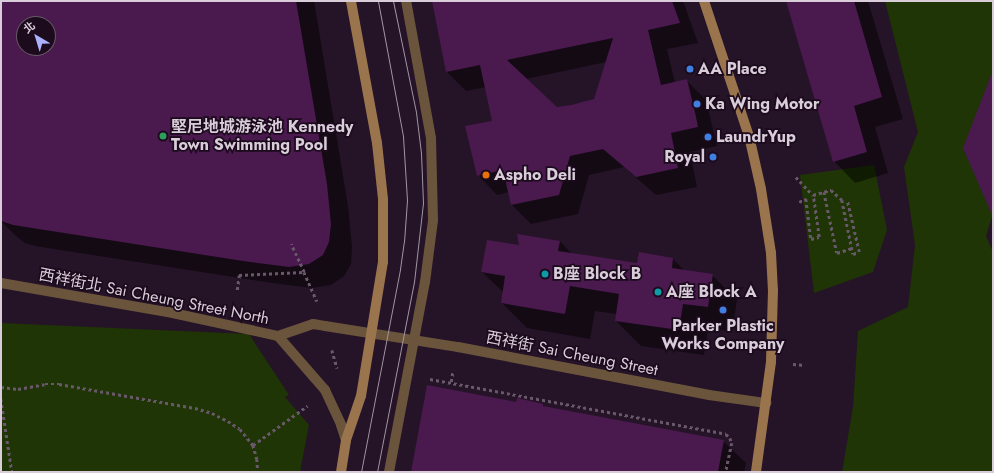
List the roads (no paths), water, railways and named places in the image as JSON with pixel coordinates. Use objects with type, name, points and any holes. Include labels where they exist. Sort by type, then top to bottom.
[{"type":"main road","points":[[341,472],[346,440],[361,396],[383,262],[383,199],[376,143],[351,1]]},
{"type":"main road","points":[[704,1],[748,136],[767,221],[771,253],[773,304],[771,362],[756,472]]},
{"type":"street","points":[[389,472],[425,282],[433,220],[433,166],[426,105],[406,1]]},
{"type":"street","name":"西祥街北 Sai Cheung Street North","points":[[1,283],[168,312],[278,336],[313,324],[371,334]]},
{"type":"street","name":"西祥街 Sai Cheung Street","points":[[371,334],[458,347],[709,395],[766,403]]},
{"type":"street","points":[[278,336],[325,390],[346,440]]},
{"type":"tram line","points":[[361,472],[400,269],[404,242],[407,200],[403,136],[378,1]]},
{"type":"tram line","points":[[377,472],[414,282],[423,203],[421,153],[416,112],[393,1]]},
{"type":"place","name":"AA Place","points":[[690,69]]},
{"type":"place","name":"Ka Wing Motor","points":[[697,104]]},
{"type":"place","name":"堅尼地城游泳池 Kennedy Town Swimming Pool","points":[[163,136]]},
{"type":"place","name":"LaundrYup","points":[[708,137]]},
{"type":"place","name":"Royal","points":[[713,157]]},
{"type":"place","name":"Aspho Deli","points":[[486,175]]},
{"type":"place","name":"B座 Block B","points":[[545,274]]},
{"type":"place","name":"A座 Block A","points":[[658,292]]},
{"type":"place","name":"Parker Plastic Works Company","points":[[723,310]]}]
